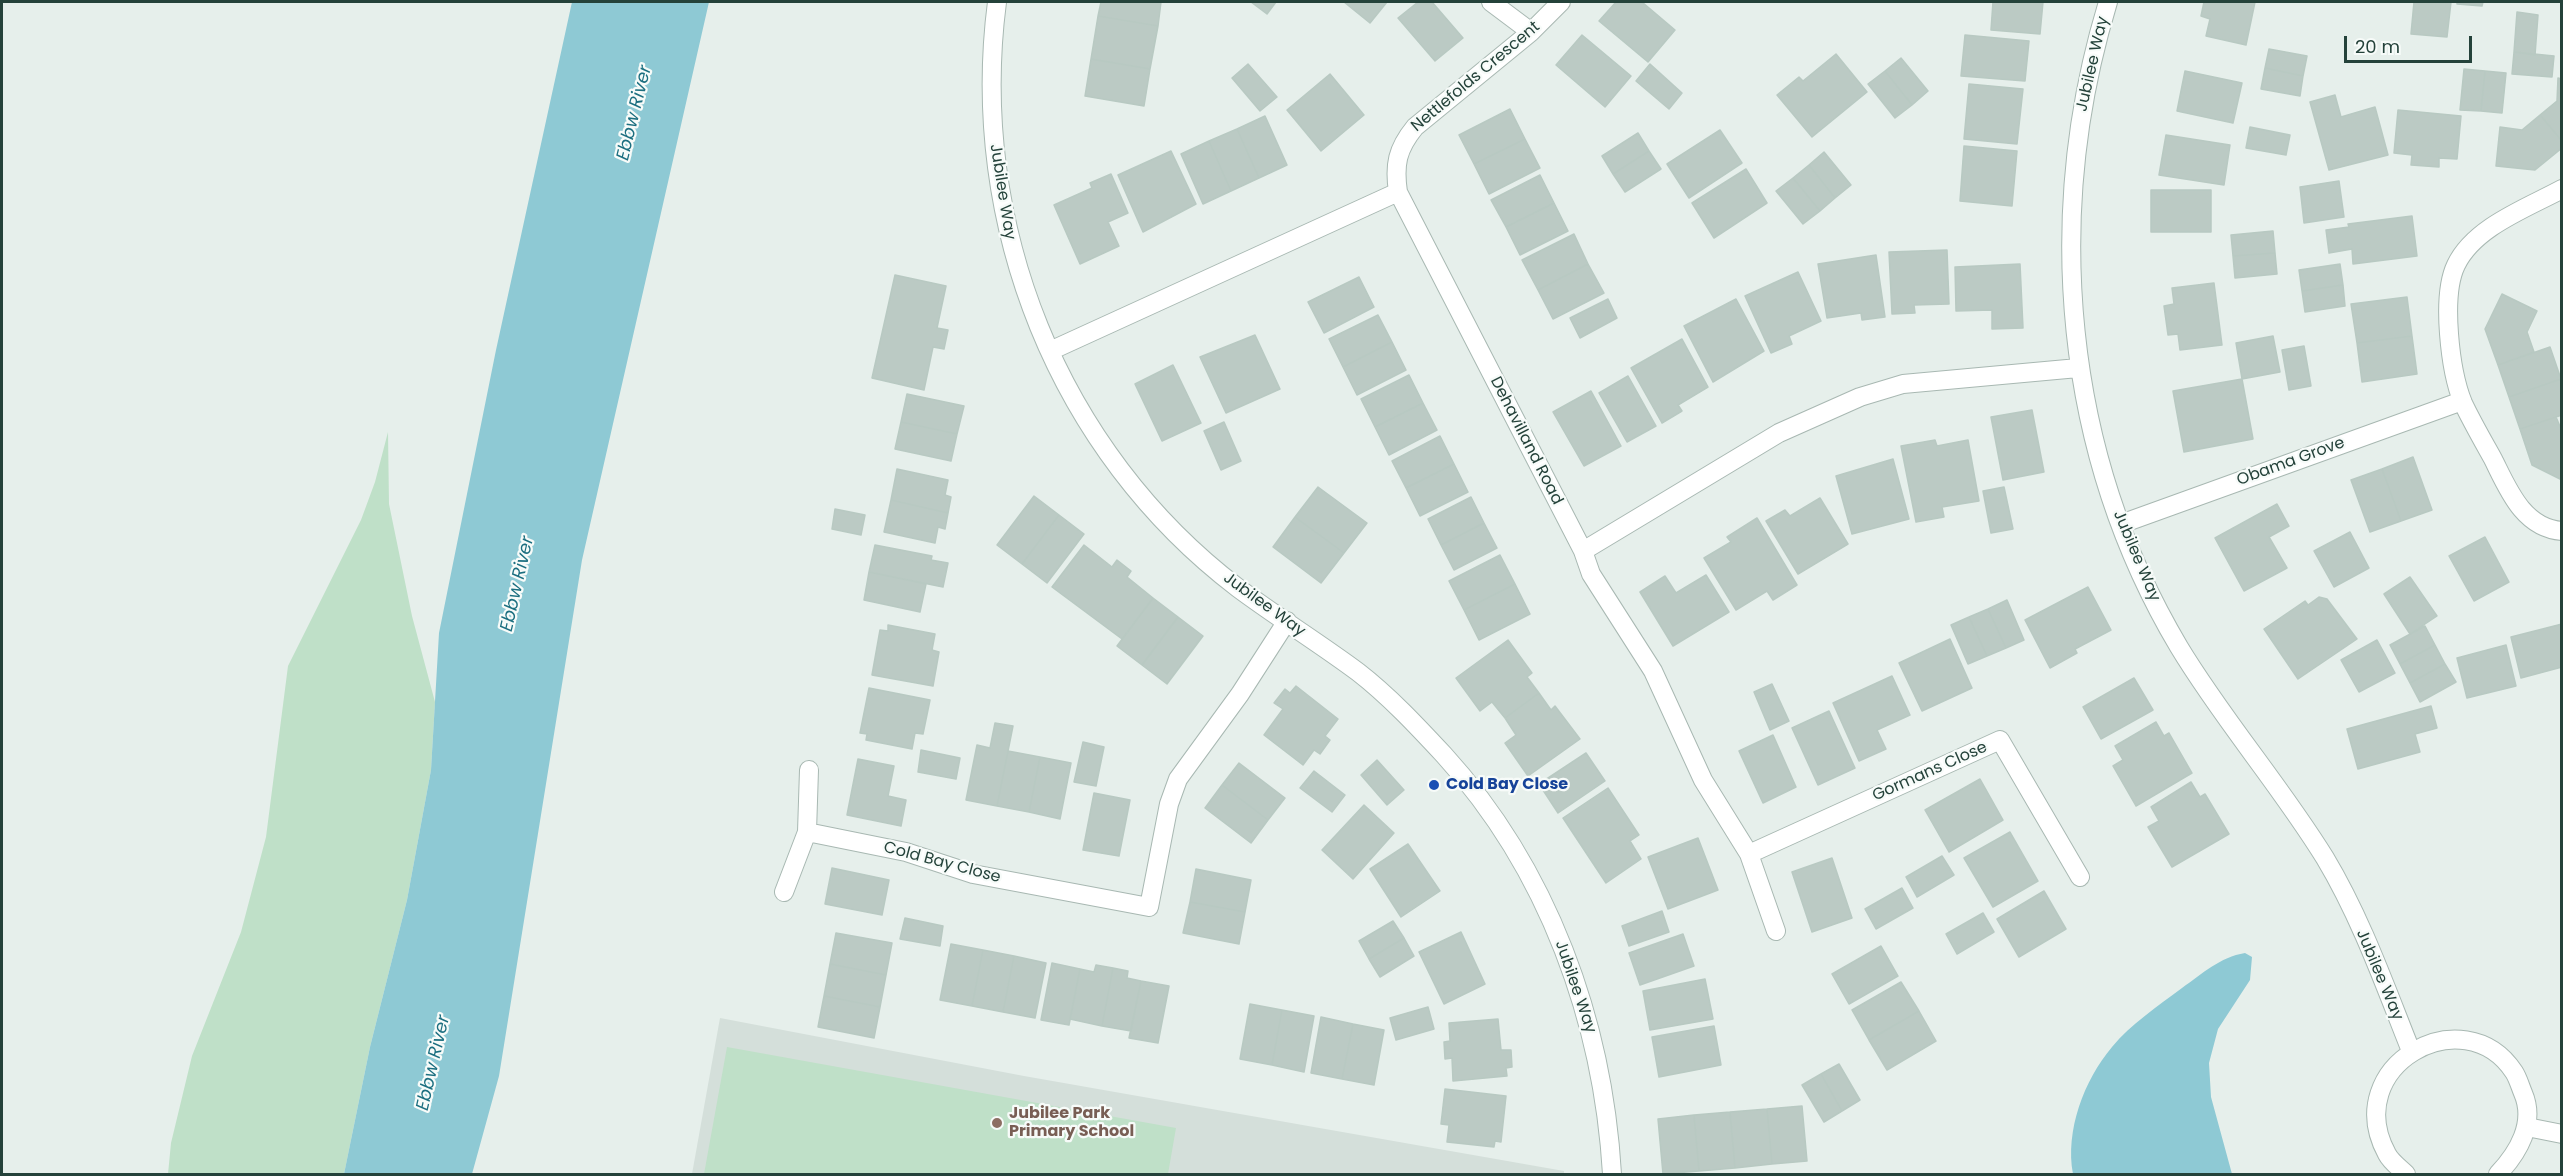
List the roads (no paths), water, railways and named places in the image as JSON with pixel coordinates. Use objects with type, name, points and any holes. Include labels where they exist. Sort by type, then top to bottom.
[{"type":"street","name":"Jubilee Way","points":[[997,2],[990,96],[1000,193],[1013,257],[1029,304],[1050,351],[1083,414],[1110,457],[1148,505],[1191,548],[1238,588],[1361,675],[1405,714],[1446,757],[1476,795],[1516,854],[1550,916],[1568,960],[1587,1016],[1601,1074],[1612,1174]]},
{"type":"street","points":[[1491,2],[1531,32]]},
{"type":"street","name":"Nettlefolds Crescent","points":[[1398,192],[1394,169],[1401,144],[1415,127],[1531,32],[1561,2]]},
{"type":"street","name":"Jubilee Way","points":[[2108,2],[2093,51],[2073,182],[2070,245],[2078,368],[2098,450],[2121,524],[2147,587],[2178,646],[2214,701],[2279,788],[2326,861],[2373,955],[2411,1051]]},
{"type":"street","points":[[2562,189],[2487,231],[2471,243],[2457,263],[2448,287],[2447,313],[2449,338],[2462,401],[2515,503],[2532,520],[2562,531]]},
{"type":"street","points":[[1050,351],[1398,192]]},
{"type":"street","name":"Dehavilland Road","points":[[1398,192],[1583,551]]},
{"type":"street","points":[[1776,931],[1749,854],[1703,780],[1653,671],[1595,581],[1583,551],[1779,433],[1860,397],[1903,384],[2078,368]]},
{"type":"street","name":"Obama Grove","points":[[2121,524],[2462,401]]},
{"type":"street","name":"Cold Bay Close","points":[[807,832],[906,852],[973,874],[1149,907],[1169,804],[1178,779],[1240,694],[1287,621]]},
{"type":"street","name":"Gormans Close","points":[[1749,854],[2000,740],[2080,877]]},
{"type":"street","points":[[784,892],[807,832],[808,770]]},
{"type":"street","points":[[2406,1174],[2388,1156],[2377,1128],[2377,1099],[2389,1071],[2411,1051],[2438,1041],[2467,1040],[2494,1052],[2514,1072],[2525,1098],[2527,1127],[2516,1156],[2498,1174]]},
{"type":"street","points":[[2527,1127],[2562,1134]]},
{"type":"water","name":"Ebbw River","points":[[572,2],[709,2],[582,560],[499,1076],[472,1174],[344,1174],[370,1047],[407,900],[431,770],[439,633],[496,350]]},
{"type":"water","points":[[2245,953],[2252,957],[2250,980],[2218,1029],[2209,1063],[2211,1097],[2232,1174],[2073,1174],[2072,1141],[2079,1107],[2093,1075],[2112,1047],[2145,1016],[2204,972],[2227,958]]},
{"type":"place","name":"Cold Bay Close","points":[[1434,785]]},
{"type":"place","name":"Jubilee Park Primary School","points":[[997,1123]]}]
